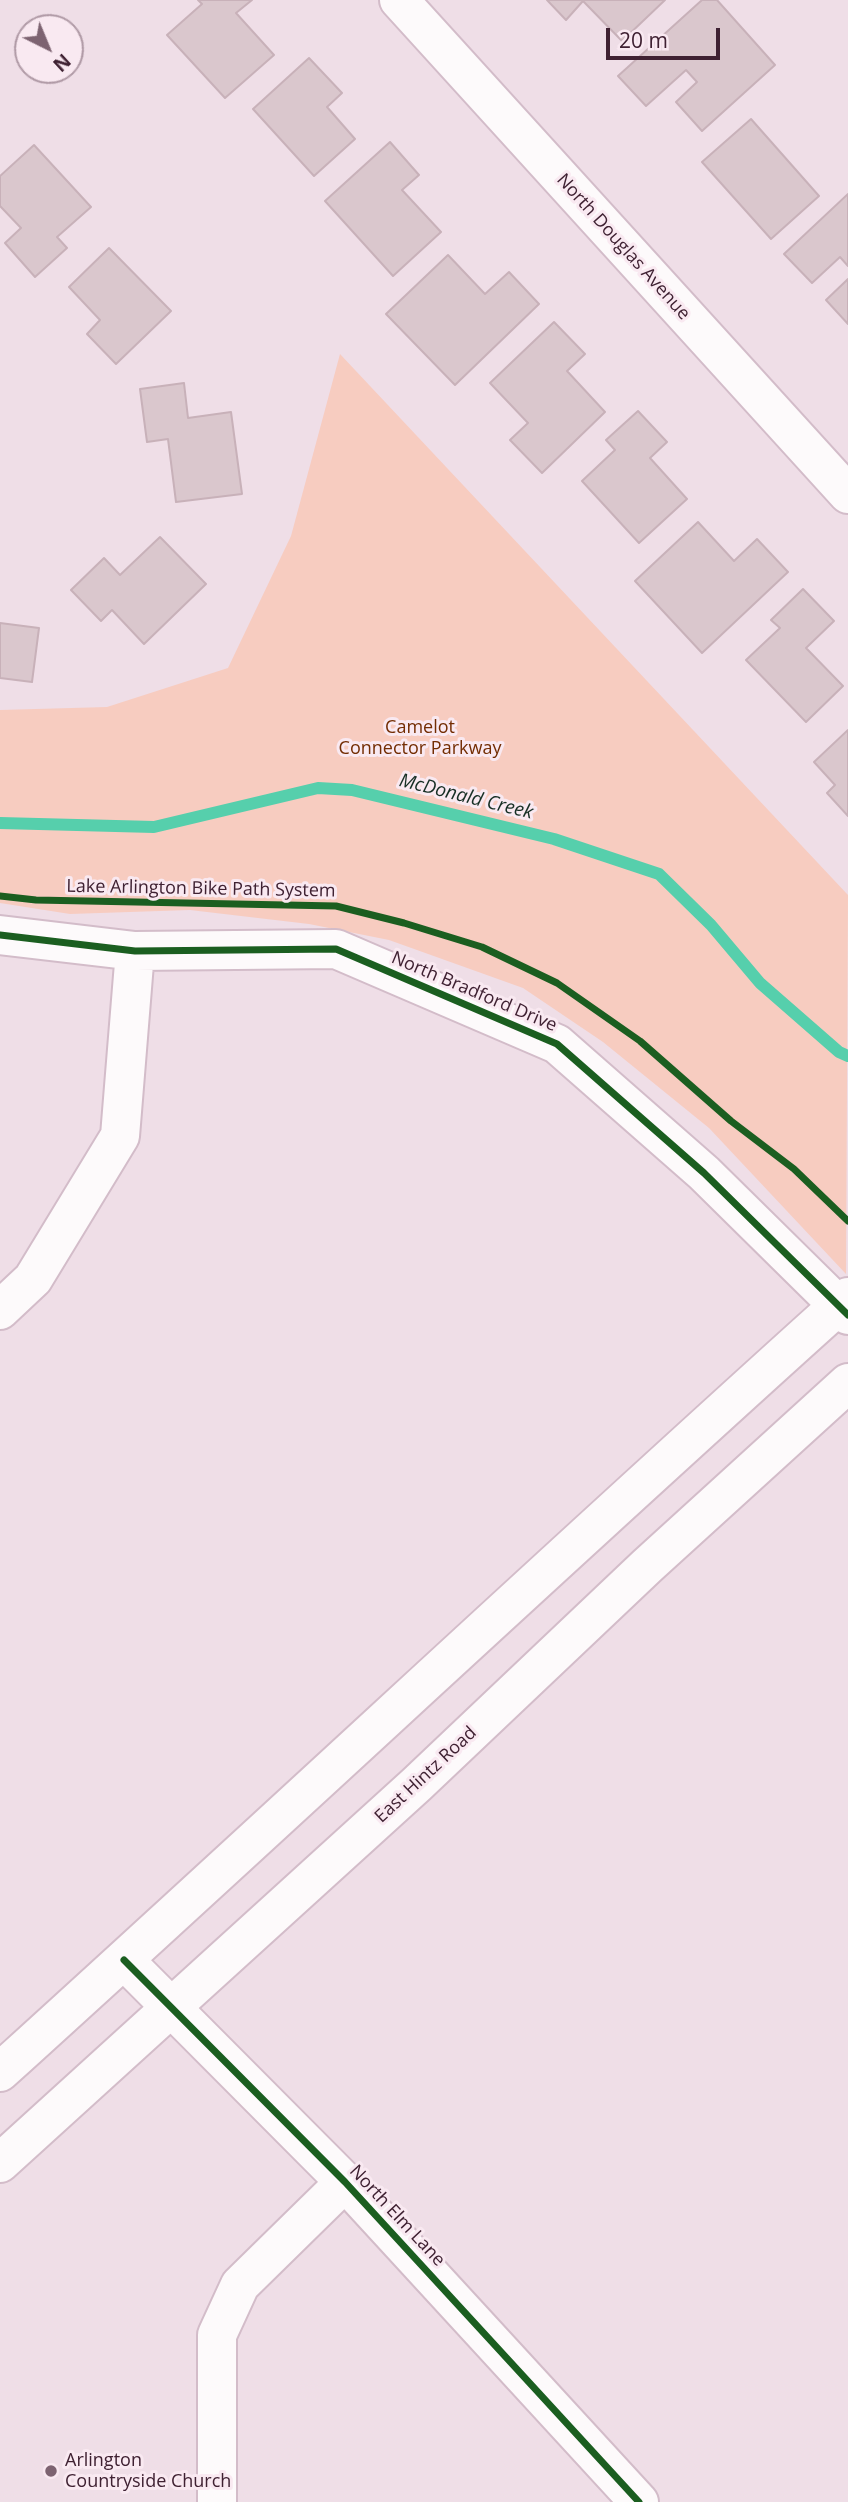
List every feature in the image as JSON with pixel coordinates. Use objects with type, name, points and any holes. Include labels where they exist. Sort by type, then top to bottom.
[{"type":"street","name":"North Douglas Avenue","points":[[399,0],[848,494]]},
{"type":"street","name":"North Bradford Drive","points":[[0,935],[135,951],[336,949],[557,1044],[704,1173],[845,1306]]},
{"type":"street","points":[[0,1310],[33,1279],[120,1136],[135,951]]},
{"type":"street","points":[[0,2072],[368,1738],[603,1516],[845,1306]]},
{"type":"street","name":"East Hintz Road","points":[[0,2163],[848,1383]]},
{"type":"street","name":"North Elm Lane","points":[[124,1960],[345,2182],[639,2502]]},
{"type":"street","points":[[217,2502],[217,2335],[240,2286],[345,2182]]},
{"type":"green space","name":"Camelot Connector Parkway","points":[[340,354],[848,895],[846,1274],[709,1128],[603,1042],[523,988],[389,940],[309,924],[190,910],[70,914],[0,903],[0,710],[107,707],[228,668],[291,536]]},
{"type":"building","points":[[198,0],[252,0],[236,13],[274,55],[225,98],[167,35],[202,4]]},
{"type":"building","points":[[547,0],[665,0],[622,41],[583,1],[566,20]]},
{"type":"building","points":[[702,0],[717,0],[775,65],[702,131],[676,102],[697,82],[686,70],[646,106],[618,76]]},
{"type":"building","points":[[309,58],[342,93],[327,107],[355,139],[314,176],[253,109]]},
{"type":"building","points":[[751,119],[819,196],[771,239],[702,162]]},
{"type":"building","points":[[390,142],[419,175],[402,190],[441,232],[393,276],[325,201]]},
{"type":"building","points":[[34,145],[91,207],[57,237],[67,248],[35,277],[5,243],[21,228],[0,206],[0,176]]},
{"type":"building","points":[[848,194],[848,266],[840,257],[812,283],[784,254]]},
{"type":"building","points":[[109,248],[171,311],[116,364],[87,334],[100,320],[69,287]]},
{"type":"building","points":[[448,255],[485,294],[509,272],[539,304],[455,385],[386,314]]},
{"type":"building","points":[[848,279],[848,324],[826,300]]},
{"type":"building","points":[[554,322],[585,354],[567,371],[605,412],[542,473],[510,440],[528,423],[490,383]]},
{"type":"building","points":[[184,383],[188,418],[231,412],[242,494],[176,502],[168,439],[147,442],[140,389]]},
{"type":"building","points":[[638,411],[667,442],[650,458],[687,499],[639,543],[582,481],[615,450],[606,440]]},
{"type":"building","points":[[698,522],[734,561],[757,539],[788,572],[702,653],[635,581]]},
{"type":"building","points":[[160,537],[206,584],[144,644],[112,610],[101,621],[71,590],[104,558],[120,575]]},
{"type":"building","points":[[803,589],[834,621],[806,648],[843,686],[806,722],[746,660],[780,628],[771,620]]},
{"type":"building","points":[[0,623],[39,628],[32,682],[0,678]]},
{"type":"building","points":[[848,730],[848,816],[827,793],[835,785],[814,762]]},
{"type":"waterway","name":"McDonald Creek","points":[[0,823],[154,827],[318,788],[352,790],[554,839],[659,874],[711,925],[760,983],[839,1052],[848,1056]]},
{"type":"cycle path","name":"Lake Arlington Bike Path System","points":[[0,896],[36,900],[336,906],[482,947],[557,983],[640,1041],[731,1121],[794,1169],[848,1221]]},
{"type":"cycle path","points":[[0,935],[135,951],[336,949],[557,1044],[704,1173],[848,1315]]},
{"type":"cycle path","points":[[124,1960],[345,2182],[639,2502]]},
{"type":"place","name":"Arlington Countryside Church","points":[[51,2471]]}]
